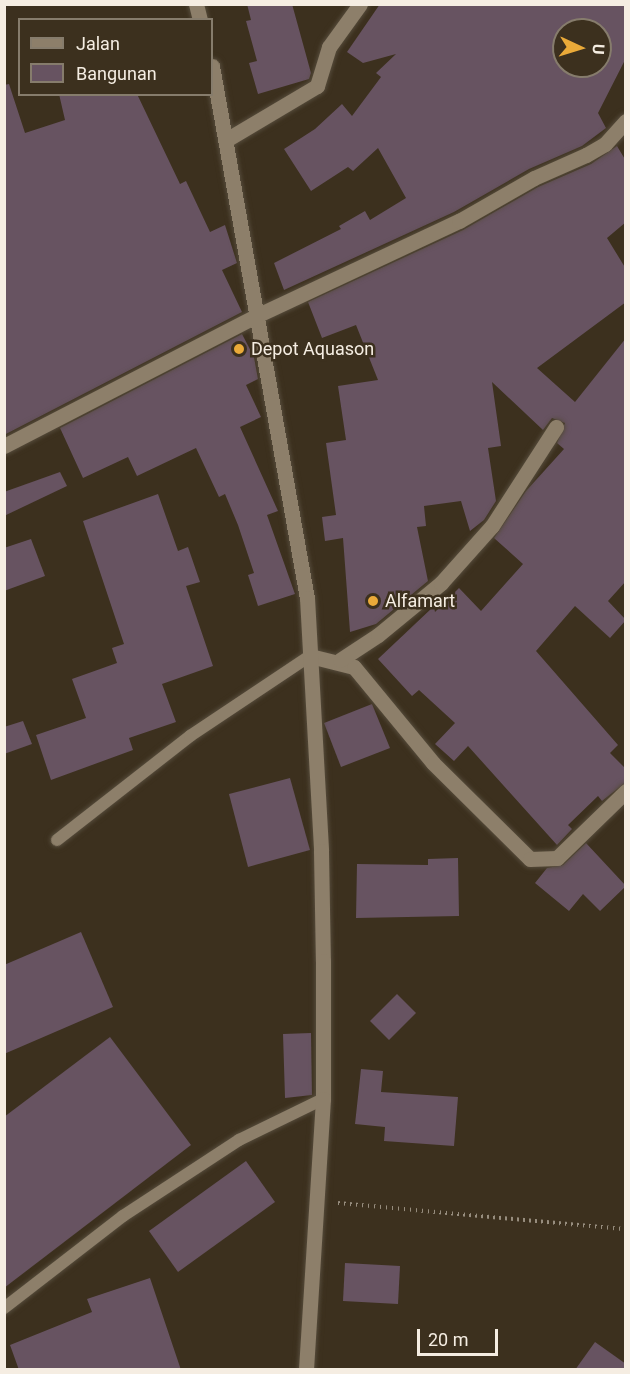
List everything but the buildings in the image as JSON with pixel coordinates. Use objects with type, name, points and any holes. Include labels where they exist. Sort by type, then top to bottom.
[{"type":"street","points":[[226,140],[317,86],[329,47],[360,4]]},
{"type":"street","points":[[213,71],[305,588],[310,656],[321,851],[323,1099],[306,1370]]},
{"type":"street","points":[[4,446],[258,315],[459,221],[534,178],[586,156],[605,144],[626,121]]},
{"type":"street","points":[[340,660],[378,635],[441,583],[492,526],[556,427]]},
{"type":"street","points":[[310,656],[340,660],[354,667],[434,763],[530,860],[557,858],[626,791]]},
{"type":"lane","points":[[57,840],[190,736],[310,656]]},
{"type":"lane","points":[[4,1308],[123,1216],[239,1140],[323,1099]]},
{"type":"path","points":[[316,1201],[626,1229]]},
{"type":"place","name":"Depot Aquason","points":[[239,349]]},
{"type":"place","name":"Alfamart","points":[[373,601]]}]
